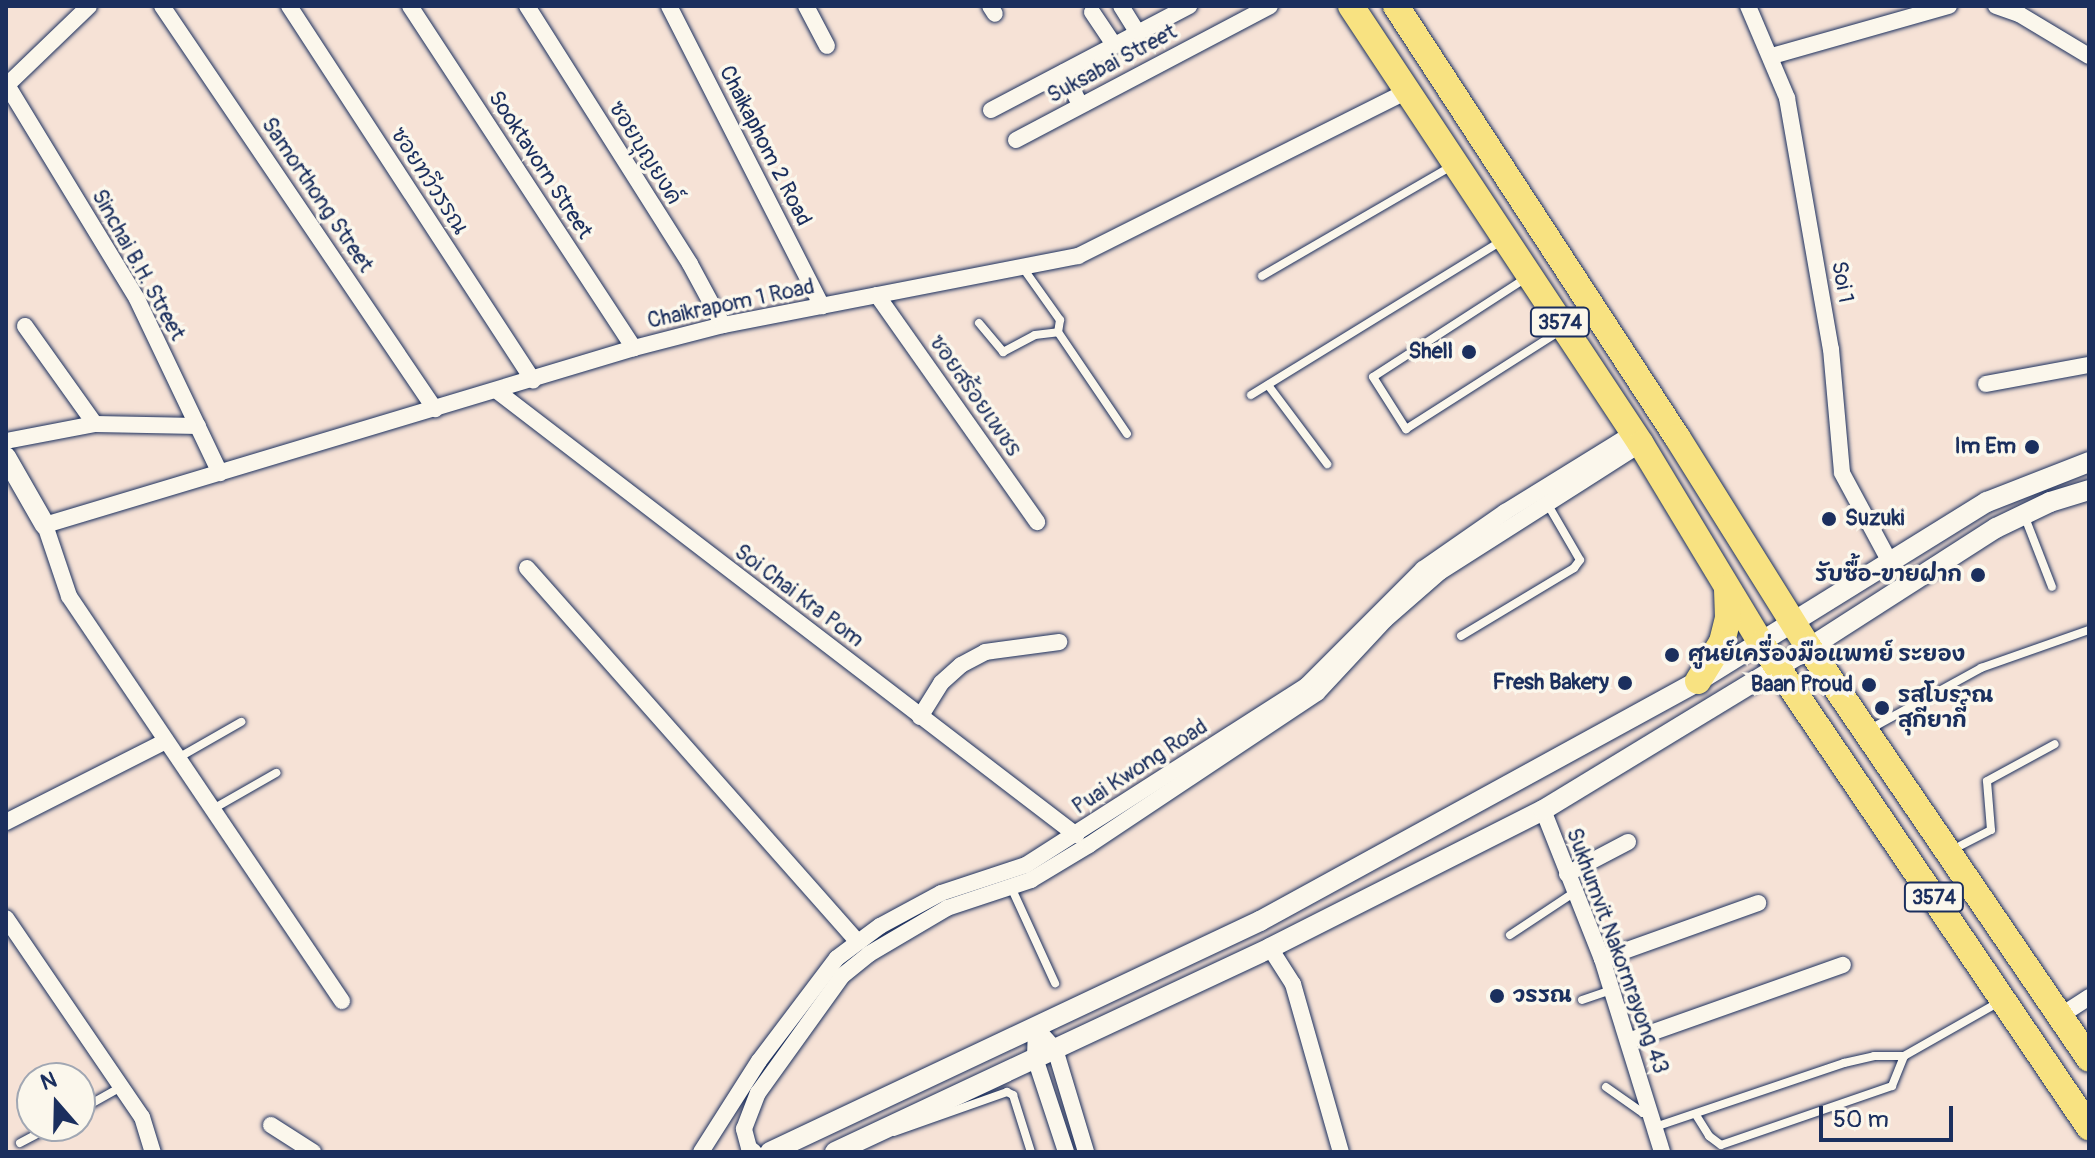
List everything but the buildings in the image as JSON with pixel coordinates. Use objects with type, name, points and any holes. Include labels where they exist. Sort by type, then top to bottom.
[{"type":"main road","name":"3574","points":[[1351,6],[1637,438],[1761,643],[2089,1127]]},
{"type":"main road","name":"3574","points":[[1396,6],[1677,437],[1809,648],[2089,1059]]},
{"type":"main road","points":[[1698,681],[1722,642],[1728,618],[1727,587]]},
{"type":"street","points":[[6,85],[89,6]]},
{"type":"street","name":"Samorthong Street","points":[[162,6],[435,409]]},
{"type":"street","name":"ซอยทวีวรรณ","points":[[289,6],[533,380]]},
{"type":"street","name":"Sooktavorn Street","points":[[410,6],[634,348]]},
{"type":"street","name":"ซอยบุญยงค์","points":[[527,6],[690,264],[723,325]]},
{"type":"street","name":"Chaikaphom 2 Road","points":[[669,6],[822,306]]},
{"type":"street","points":[[806,6],[827,46]]},
{"type":"street","points":[[1121,6],[1138,33]]},
{"type":"street","name":"Suksabai Street","points":[[1016,140],[1270,6]]},
{"type":"street","name":"Soi 1","points":[[1748,6],[1772,56],[1787,98],[1828,333],[1842,473],[1890,562]]},
{"type":"street","points":[[1772,56],[1949,6]]},
{"type":"street","points":[[1996,6],[2019,14],[2089,56]]},
{"type":"street","points":[[991,110],[1181,8]]},
{"type":"street","points":[[1092,12],[1114,45]]},
{"type":"street","points":[[1064,72],[1080,105]]},
{"type":"street","name":"Sinchai B.H. Street","points":[[6,85],[137,299],[220,473]]},
{"type":"street","name":"Chaikrapom 1 Road","points":[[45,525],[634,348],[723,325],[1078,256],[1408,91]]},
{"type":"street","name":"ซอยสร้อยเพชร","points":[[877,295],[1037,522]]},
{"type":"street","points":[[25,326],[95,424]]},
{"type":"street","points":[[1986,384],[2089,365]]},
{"type":"street","name":"Soi Chai Kra Pom","points":[[497,391],[1076,835]]},
{"type":"street","points":[[6,441],[95,424],[198,426]]},
{"type":"street","name":"Puai Kwong Road","points":[[754,1152],[749,1148],[744,1129],[769,1075],[842,976],[869,954],[947,908],[1031,880],[1089,845],[1317,693],[1385,620],[1440,572],[1546,503],[1637,438]]},
{"type":"street","name":"Puai Kwong Road","points":[[701,1152],[814,985],[837,958],[858,942],[941,893],[1026,865],[1307,685],[1423,569],[1505,512],[1637,438]]},
{"type":"street","points":[[6,457],[45,525],[69,596],[342,1001]]},
{"type":"street","points":[[770,1152],[1260,921],[1698,681],[1987,502],[2089,462]]},
{"type":"street","points":[[835,1152],[1270,948],[1543,810],[1778,668],[1996,528],[2089,490]]},
{"type":"street","points":[[527,568],[858,942]]},
{"type":"street","points":[[920,717],[941,683],[985,652],[1059,642]]},
{"type":"street","points":[[6,822],[166,741]]},
{"type":"street","name":"Sukhumvit Nakornrayong 43","points":[[1543,810],[1602,959],[1662,1152]]},
{"type":"street","points":[[1567,874],[1628,842]]},
{"type":"street","points":[[1602,959],[1758,903]]},
{"type":"street","points":[[6,918],[142,1117],[153,1152]]},
{"type":"street","points":[[1270,948],[1293,984],[1341,1152]]},
{"type":"street","points":[[1628,1041],[1843,965]]},
{"type":"street","points":[[2060,1016],[2089,997]]},
{"type":"street","points":[[1036,1028],[1055,1049],[1086,1152]]},
{"type":"street","points":[[1036,1028],[1035,1058],[1066,1152]]},
{"type":"street","points":[[742,1088],[742,1101],[750,1113]]},
{"type":"street","points":[[271,1125],[313,1152]]},
{"type":"lane","points":[[1262,276],[1456,164]]},
{"type":"lane","points":[[1251,395],[1505,238]]},
{"type":"lane","points":[[1023,267],[1060,320],[1058,332],[1127,434]]},
{"type":"lane","points":[[1529,275],[1373,377],[1406,429],[1564,328]]},
{"type":"lane","points":[[979,323],[1003,352],[1035,335],[1058,332]]},
{"type":"lane","points":[[1268,385],[1327,464]]},
{"type":"lane","points":[[1461,636],[1574,568],[1580,560],[1546,503]]},
{"type":"lane","points":[[2024,515],[2052,587]]},
{"type":"lane","points":[[1866,732],[1981,668],[2089,630]]},
{"type":"lane","points":[[177,758],[241,722]]},
{"type":"lane","points":[[1949,852],[1991,830],[1987,781],[2055,744]]},
{"type":"lane","points":[[212,809],[276,773]]},
{"type":"lane","points":[[1011,887],[1055,983]]},
{"type":"lane","points":[[1510,935],[1575,892]]},
{"type":"lane","points":[[1582,1000],[1612,990]]},
{"type":"lane","points":[[1606,1087],[1652,1120],[1696,1115],[1844,1063],[1874,1056],[1904,1056],[2003,999]]},
{"type":"lane","points":[[1696,1115],[1709,1136],[1721,1145],[1892,1086],[1904,1056]]},
{"type":"lane","points":[[96,1101],[121,1087]]},
{"type":"lane","points":[[888,1127],[892,1132],[908,1130],[1007,1092],[1013,1095],[1031,1152]]},
{"type":"place","name":"Shell","points":[[1469,352]]},
{"type":"place","name":"Im Em","points":[[2032,447]]},
{"type":"place","name":"Suzuki","points":[[1829,519]]},
{"type":"place","name":"รับซื้อ-ขายฝาก","points":[[1978,575]]},
{"type":"place","name":"ศูนย์เครื่องมือแพทย์ ระยอง","points":[[1672,655]]},
{"type":"place","name":"Fresh Bakery","points":[[1625,683]]},
{"type":"place","name":"Baan Proud","points":[[1869,685]]},
{"type":"place","name":"รสโบราณ สุกียากี์","points":[[1882,708]]},
{"type":"place","name":"วรรณ","points":[[1497,996]]}]
